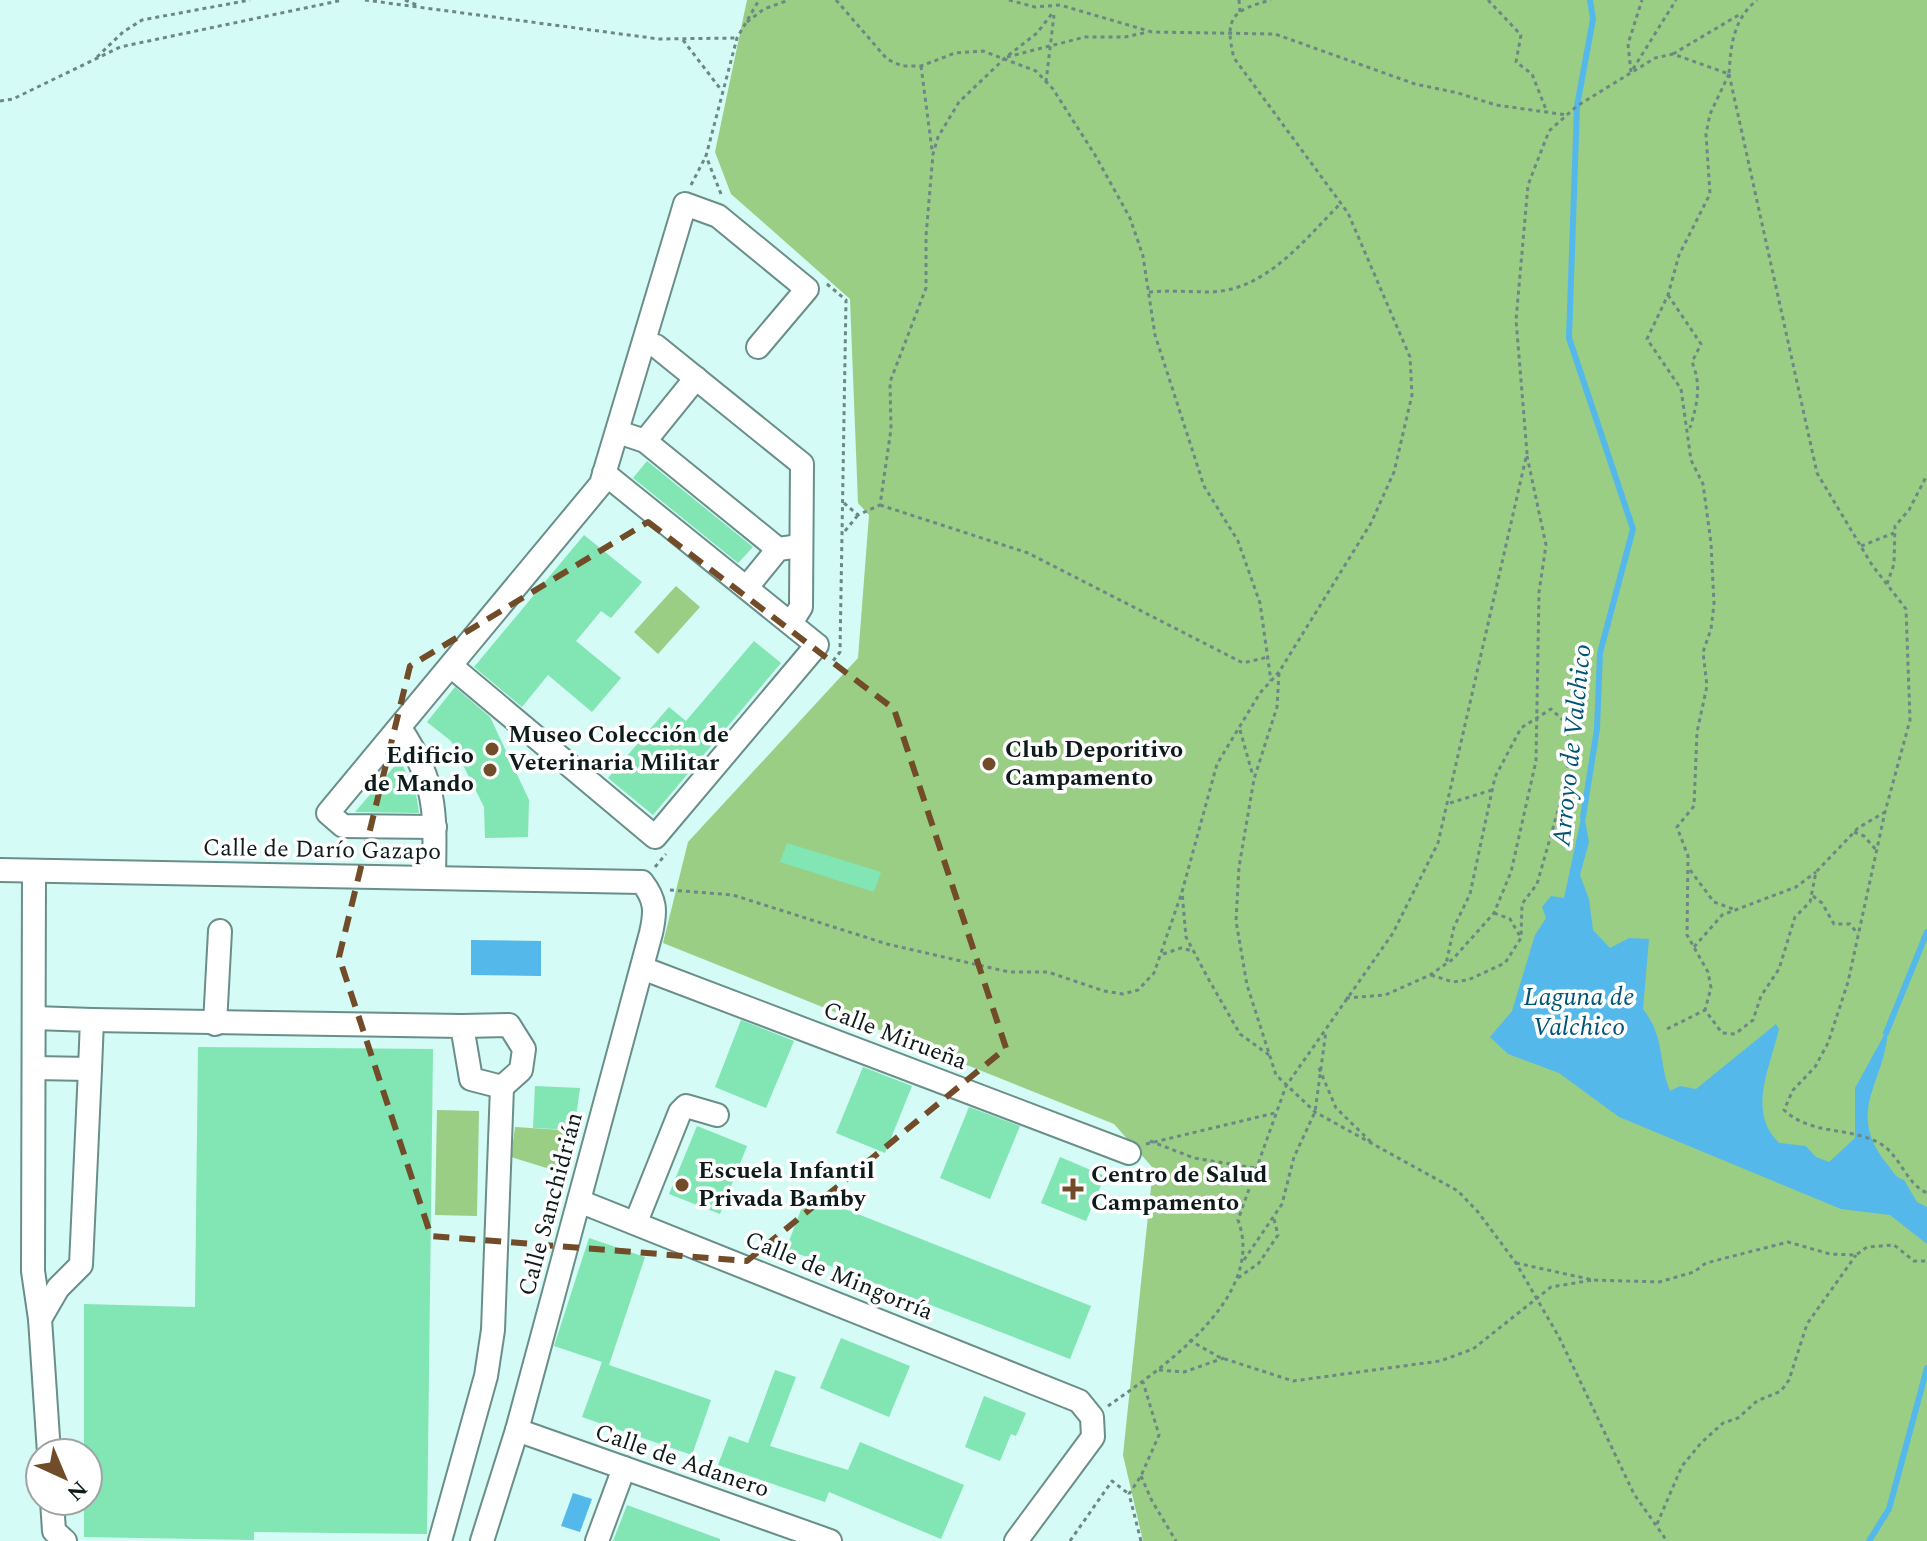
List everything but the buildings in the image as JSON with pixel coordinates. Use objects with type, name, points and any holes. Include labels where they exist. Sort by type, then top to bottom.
[{"type":"street","points":[[435,827],[343,826],[328,813],[601,484],[685,204],[718,216],[807,289],[758,347]]},
{"type":"street","points":[[644,343],[656,346],[802,464],[801,607],[791,623]]},
{"type":"street","points":[[645,441],[696,378]]},
{"type":"street","points":[[618,432],[645,441],[778,549]]},
{"type":"street","points":[[451,666],[655,837],[817,645],[604,473]]},
{"type":"street","points":[[747,587],[778,549],[802,546]]},
{"type":"street","points":[[400,728],[423,762],[435,803],[434,878]]},
{"type":"street","name":"Calle de Darío Gazapo","points":[[0,870],[642,882]]},
{"type":"street","points":[[34,871],[33,1271],[40,1319],[48,1437]]},
{"type":"street","name":"Calle Sanchidrián","points":[[482,1541],[517,1430],[642,968],[656,910],[654,896],[642,882]]},
{"type":"street","points":[[215,1024],[220,931]]},
{"type":"street","name":"Calle Mirueña","points":[[642,968],[1129,1153]]},
{"type":"street","points":[[34,1018],[215,1024],[509,1025],[524,1049],[521,1070],[502,1087],[493,1330],[486,1376],[440,1541]]},
{"type":"street","points":[[40,1319],[58,1288],[81,1265],[92,1020]]},
{"type":"street","points":[[462,1026],[471,1079],[502,1087]]},
{"type":"street","points":[[34,1068],[90,1069]]},
{"type":"street","points":[[636,1222],[680,1112],[686,1106],[717,1115]]},
{"type":"street","name":"Calle de Mingorría","points":[[579,1201],[1085,1409]]},
{"type":"street","points":[[1016,1541],[1093,1437],[1085,1409]]},
{"type":"street","name":"Calle de Adanero","points":[[517,1430],[830,1541]]},
{"type":"street","points":[[597,1541],[624,1468]]},
{"type":"street","points":[[53,1517],[54,1531],[65,1541]]},
{"type":"path","points":[[95,60],[123,32],[142,20],[250,0]]},
{"type":"path","points":[[0,101],[13,99],[120,47],[343,0]]},
{"type":"path","points":[[365,0],[659,39],[737,38],[759,0]]},
{"type":"path","points":[[405,0],[424,8]]},
{"type":"path","points":[[744,24],[764,9],[789,0]]},
{"type":"path","points":[[836,0],[887,59],[902,66],[921,66],[955,53],[983,51],[1036,71],[1095,155],[1130,218],[1143,256],[1155,335],[1204,486],[1238,541],[1260,603],[1271,681]]},
{"type":"path","points":[[1009,0],[1054,9]]},
{"type":"path","points":[[1046,82],[1054,0]]},
{"type":"path","points":[[1239,0],[1240,12]]},
{"type":"path","points":[[1269,1055],[1240,1034],[1193,951],[1186,937],[1182,892],[1217,764],[1279,672],[1371,523],[1394,472],[1412,395],[1410,357],[1341,203],[1234,58],[1227,31],[1240,12],[1271,0]]},
{"type":"path","points":[[1488,0],[1521,35],[1516,62],[1532,74],[1548,113]]},
{"type":"path","points":[[1631,72],[1628,44],[1642,0]]},
{"type":"path","points":[[1631,72],[1676,0]]},
{"type":"path","points":[[1346,998],[1385,995],[1430,975],[1446,964],[1494,913],[1511,872],[1525,814],[1536,761],[1539,592],[1546,545],[1527,453],[1516,320],[1528,185],[1549,131],[1567,115],[1631,72],[1655,58],[1673,54],[1742,13],[1757,0]]},
{"type":"path","points":[[933,154],[946,121],[959,102],[1005,58],[1037,33],[1060,5],[1152,32]]},
{"type":"path","points":[[1742,13],[1731,42],[1729,74],[1817,473],[1861,546],[1906,609],[1910,720],[1885,812],[1858,934],[1828,1043],[1815,1067],[1793,1090],[1784,1110],[1820,1130],[1881,1143],[1917,1189],[1927,1193]]},
{"type":"path","points":[[1005,58],[1085,37],[1125,37],[1152,32],[1275,34],[1415,84],[1496,105],[1567,115]]},
{"type":"path","points":[[682,39],[722,91]]},
{"type":"path","points":[[1673,54],[1729,74]]},
{"type":"path","points":[[880,505],[891,429],[890,382],[926,288],[924,260],[933,154],[921,66]]},
{"type":"path","points":[[1667,1029],[1705,1010],[1711,988],[1708,972],[1687,935],[1688,869],[1677,827],[1694,806],[1697,732],[1707,686],[1703,652],[1711,629],[1714,604],[1703,484],[1691,460],[1681,389],[1647,339],[1668,295],[1679,255],[1710,194],[1706,134],[1710,114],[1729,74]]},
{"type":"path","points":[[688,191],[706,156]]},
{"type":"path","points":[[1149,292],[1182,289],[1213,292],[1253,281],[1282,262],[1341,203]]},
{"type":"path","points":[[1668,295],[1701,344],[1692,362],[1698,377],[1698,401],[1689,431]]},
{"type":"path","points":[[1244,1260],[1245,1239],[1238,1220],[1286,1086],[1393,933],[1438,843],[1527,453]]},
{"type":"path","points":[[1887,584],[1894,564],[1895,526],[1909,510],[1927,475]]},
{"type":"path","points":[[844,503],[858,515]]},
{"type":"path","points":[[843,533],[858,515],[880,505],[1028,553],[1243,663],[1268,657]]},
{"type":"path","points":[[1861,546],[1895,533]]},
{"type":"path","points":[[1279,672],[1277,707],[1254,779],[1239,867],[1236,921],[1247,985],[1276,1075],[1315,1112],[1458,1191],[1516,1263],[1559,1337],[1634,1494],[1667,1541]]},
{"type":"path","points":[[1430,975],[1453,982],[1468,980],[1505,963],[1521,938],[1522,904],[1537,884],[1559,816],[1569,757],[1566,723],[1551,709],[1535,716],[1521,728],[1495,777],[1470,894],[1454,927],[1446,964]]},
{"type":"path","points":[[1240,730],[1254,779]]},
{"type":"path","points":[[1448,804],[1492,790]]},
{"type":"path","points":[[1694,947],[1722,915],[1796,887],[1816,872],[1854,832],[1885,812]]},
{"type":"path","points":[[1854,832],[1864,836],[1877,851]]},
{"type":"path","points":[[1688,869],[1714,902],[1733,909]]},
{"type":"path","points":[[1705,1010],[1722,1033],[1735,1034],[1753,1020],[1761,996],[1779,969],[1795,917],[1810,902],[1816,872]]},
{"type":"path","points":[[1811,895],[1822,903],[1834,924],[1850,924],[1858,934]]},
{"type":"path","points":[[1494,913],[1510,919],[1521,938]]},
{"type":"path","points":[[1161,955],[1181,948],[1193,951]]},
{"type":"path","points":[[1085,1409],[1143,1382],[1209,1325],[1244,1260],[1282,1204],[1294,1157],[1315,1112],[1327,1026]]},
{"type":"path","points":[[1319,1068],[1336,1108],[1376,1147]]},
{"type":"path","points":[[1255,1168],[1194,1158],[1150,1141],[1277,1112]]},
{"type":"path","points":[[1235,1280],[1259,1263],[1278,1235],[1273,1217]]},
{"type":"path","points":[[1516,1263],[1593,1280],[1659,1282],[1694,1272],[1706,1263],[1788,1242],[1830,1254],[1856,1255]]},
{"type":"path","points":[[1657,1524],[1682,1466],[1701,1443],[1723,1423],[1738,1418],[1757,1401],[1781,1391],[1789,1380],[1807,1324],[1856,1255],[1867,1247],[1894,1245],[1914,1261],[1926,1261]]},
{"type":"path","points":[[1189,1340],[1224,1358],[1293,1381],[1440,1361],[1473,1349],[1536,1302],[1551,1287],[1593,1280]]},
{"type":"path","points":[[1159,1370],[1184,1372],[1224,1358]]},
{"type":"path","points":[[1129,1494],[1141,1476],[1159,1435],[1143,1382]]},
{"type":"path","points":[[1141,1476],[1176,1541]]},
{"type":"path","points":[[1070,1541],[1112,1481],[1129,1494],[1141,1541]]},
{"type":"highlighted area","points":[[648,522],[894,709],[1006,1048],[747,1261],[431,1236],[339,957],[410,666]]},
{"type":"green space","points":[[747,0],[1927,0],[1927,1541],[1143,1541],[1123,1455],[1153,1168],[1114,1124],[663,943],[688,842],[858,658],[869,515],[858,503],[850,299],[731,194],[715,152]]},
{"type":"green space","points":[[676,586],[700,607],[658,654],[634,632]]},
{"type":"green space","points":[[437,1110],[479,1111],[477,1216],[435,1215]]},
{"type":"green space","points":[[515,1127],[577,1131],[566,1174],[511,1157]]},
{"type":"water","name":"Laguna de Valchico","points":[[1583,809],[1589,842],[1580,875],[1589,899],[1593,930],[1610,948],[1629,938],[1649,939],[1643,1009],[1655,1029],[1670,1091],[1680,1086],[1696,1089],[1776,1024],[1779,1029],[1762,1103],[1764,1117],[1779,1143],[1806,1146],[1816,1157],[1829,1162],[1855,1138],[1855,1088],[1888,1028],[1886,1047],[1871,1096],[1869,1128],[1875,1145],[1892,1171],[1904,1180],[1917,1202],[1927,1207],[1927,1244],[1890,1215],[1841,1209],[1619,1117],[1559,1073],[1508,1054],[1490,1037],[1512,1011],[1535,935],[1546,918],[1542,907],[1551,896],[1564,898]]},
{"type":"water","points":[[471,940],[541,941],[541,976],[471,975]]},
{"type":"water","points":[[573,1493],[592,1499],[580,1532],[561,1526]]},
{"type":"waterway","name":"Arroyo de Valchico","points":[[1583,817],[1597,729],[1600,653],[1633,529],[1569,338],[1577,106],[1593,19],[1590,0]]},
{"type":"waterway","points":[[1886,1033],[1927,932]]},
{"type":"waterway","points":[[1869,1541],[1889,1509],[1927,1368]]},
{"type":"place","name":"Museo Colección de Veterinaria Militar","points":[[492,749]]},
{"type":"place","name":"Club Deporitivo Campamento","points":[[989,764]]},
{"type":"place","name":"Edificio de Mando","points":[[490,770]]},
{"type":"place","name":"Escuela Infantil Privada Bamby","points":[[682,1185]]},
{"type":"place","name":"Centro de Salud Campamento","points":[[1073,1189]]}]
